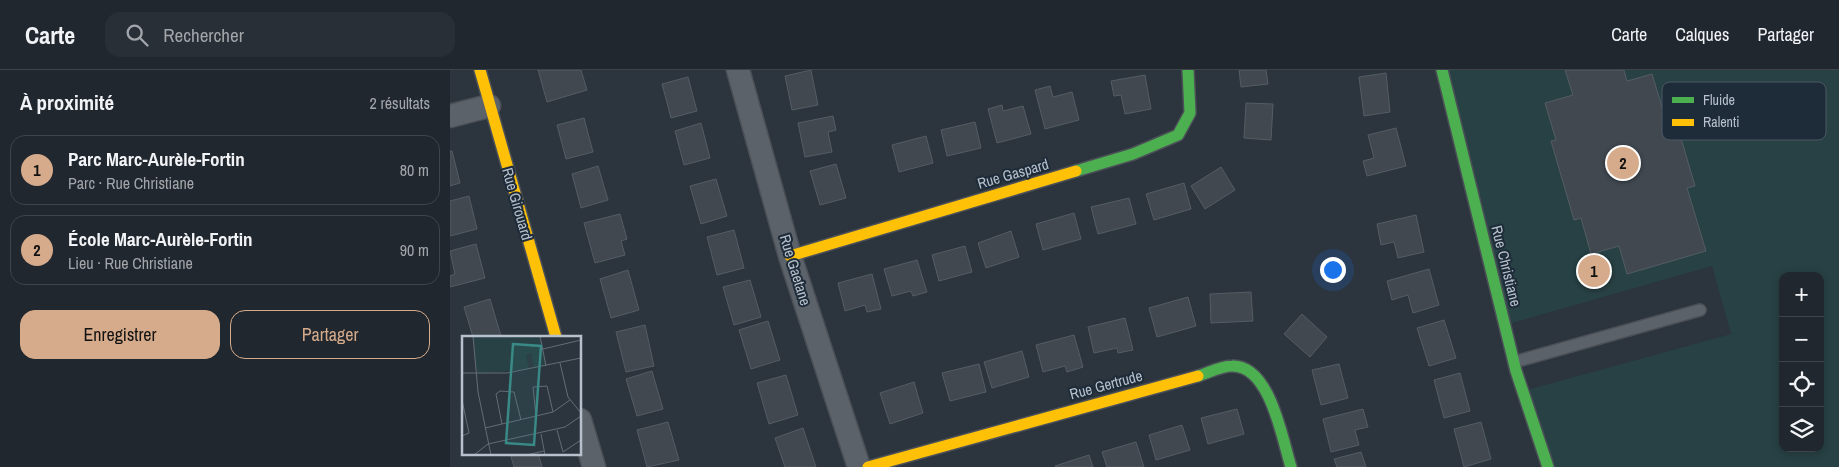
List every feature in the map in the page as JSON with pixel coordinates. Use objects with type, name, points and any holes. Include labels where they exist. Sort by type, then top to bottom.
[{"type":"street","name":"Rue Girouard","points":[[480,70],[556,336]]},
{"type":"street","name":"Rue Gaetane","points":[[738,70],[790,256],[859,467]]},
{"type":"street","name":"Rue Gaspard","points":[[790,256],[1133,154],[1178,135],[1190,114],[1188,70]]},
{"type":"street","name":"Rue Christiane","points":[[1442,70],[1514,362],[1548,467]]},
{"type":"street","points":[[450,116],[489,106]]},
{"type":"street","name":"Rue Gertrude","points":[[868,467],[1232,366],[1252,372],[1267,391],[1291,467]]},
{"type":"street","points":[[581,423],[594,467]]},
{"type":"lane","points":[[1514,362],[1700,310]]},
{"type":"green space","points":[[1442,70],[1839,70],[1839,467],[1548,467],[1523,391],[1731,334],[1712,266],[1505,325]]},
{"type":"building","points":[[538,70],[581,70],[587,90],[547,102]]},
{"type":"building","points":[[811,70],[818,105],[792,110],[785,76]]},
{"type":"building","points":[[1239,70],[1266,70],[1268,84],[1241,87]]},
{"type":"building","points":[[1565,70],[1624,70],[1627,81],[1652,74],[1662,107],[1662,140],[1682,140],[1695,186],[1687,188],[1706,251],[1627,274],[1619,246],[1591,254],[1581,218],[1574,220],[1551,141],[1556,140],[1545,103],[1573,95]]},
{"type":"building","points":[[1386,73],[1390,112],[1364,116],[1359,77]]},
{"type":"building","points":[[1145,75],[1151,109],[1125,114],[1121,95],[1114,96],[1111,81]]},
{"type":"building","points":[[688,77],[697,111],[671,118],[662,84]]},
{"type":"building","points":[[1050,86],[1053,97],[1072,92],[1079,120],[1045,129],[1035,90]]},
{"type":"building","points":[[1246,103],[1273,104],[1271,140],[1244,138]]},
{"type":"building","points":[[1002,105],[1003,111],[1023,106],[1031,134],[997,143],[988,109]]},
{"type":"building","points":[[833,116],[836,130],[828,132],[832,152],[805,157],[798,123]]},
{"type":"building","points":[[584,118],[593,152],[566,159],[557,125]]},
{"type":"building","points":[[975,122],[981,148],[947,156],[941,130]]},
{"type":"building","points":[[701,123],[710,158],[684,165],[675,131]]},
{"type":"building","points":[[1396,128],[1406,166],[1367,176],[1363,161],[1374,158],[1368,135]]},
{"type":"building","points":[[926,136],[933,163],[899,172],[892,145]]},
{"type":"building","points":[[450,151],[452,151],[460,183],[450,186]]},
{"type":"building","points":[[836,164],[846,198],[820,205],[810,171]]},
{"type":"building","points":[[598,166],[608,200],[581,208],[572,174]]},
{"type":"building","points":[[1221,167],[1235,190],[1205,209],[1191,186]]},
{"type":"building","points":[[716,179],[727,216],[701,224],[690,186]]},
{"type":"building","points":[[1184,183],[1191,209],[1154,220],[1146,194]]},
{"type":"building","points":[[469,196],[477,229],[450,236],[450,201]]},
{"type":"building","points":[[1129,198],[1136,224],[1098,234],[1091,207]]},
{"type":"building","points":[[1074,213],[1081,239],[1043,250],[1036,224]]},
{"type":"building","points":[[620,214],[627,239],[621,241],[625,255],[595,263],[584,223]]},
{"type":"building","points":[[1416,215],[1424,252],[1398,258],[1394,242],[1381,245],[1377,224]]},
{"type":"building","points":[[734,230],[744,268],[717,275],[707,237]]},
{"type":"building","points":[[1011,231],[1019,257],[986,268],[978,243]]},
{"type":"building","points":[[476,244],[485,278],[450,287],[450,276],[455,274],[450,251]]},
{"type":"building","points":[[965,246],[972,272],[939,281],[932,255]]},
{"type":"building","points":[[917,260],[927,292],[913,296],[911,291],[892,296],[884,269]]},
{"type":"building","points":[[1429,269],[1439,305],[1413,313],[1408,295],[1392,300],[1387,281]]},
{"type":"building","points":[[628,270],[639,310],[611,318],[600,279]]},
{"type":"building","points":[[872,274],[881,309],[867,312],[865,305],[845,311],[838,283]]},
{"type":"building","points":[[750,280],[761,317],[734,325],[723,287]]},
{"type":"building","points":[[1251,292],[1253,321],[1211,323],[1210,294]]},
{"type":"building","points":[[1188,297],[1196,326],[1157,337],[1149,308]]},
{"type":"building","points":[[490,299],[501,336],[473,336],[464,307]]},
{"type":"building","points":[[1302,314],[1327,337],[1310,357],[1284,334]]},
{"type":"building","points":[[1125,318],[1133,350],[1118,353],[1117,348],[1094,353],[1088,327]]},
{"type":"building","points":[[1444,320],[1456,358],[1429,366],[1417,328]]},
{"type":"building","points":[[768,321],[780,360],[751,369],[739,330]]},
{"type":"building","points":[[645,325],[654,366],[626,372],[616,332]]},
{"type":"building","points":[[1074,335],[1083,367],[1067,372],[1065,366],[1043,372],[1036,345]]},
{"type":"building","points":[[1022,351],[1029,377],[992,388],[984,362]]},
{"type":"building","points":[[979,364],[986,392],[950,401],[942,373]]},
{"type":"building","points":[[1339,364],[1348,398],[1321,405],[1312,370]]},
{"type":"building","points":[[652,371],[663,409],[637,416],[626,379]]},
{"type":"building","points":[[1460,373],[1470,411],[1444,418],[1434,380]]},
{"type":"building","points":[[786,375],[798,415],[769,424],[757,383]]},
{"type":"building","points":[[914,382],[923,413],[890,424],[880,393]]},
{"type":"building","points":[[1237,409],[1244,434],[1208,444],[1201,418]]},
{"type":"building","points":[[1363,409],[1368,427],[1355,430],[1359,445],[1331,452],[1323,419]]},
{"type":"building","points":[[668,422],[679,460],[647,467],[637,430]]},
{"type":"building","points":[[1481,422],[1491,459],[1464,467],[1454,429]]},
{"type":"building","points":[[1182,425],[1190,450],[1156,460],[1149,435]]},
{"type":"building","points":[[803,428],[816,467],[785,467],[775,438]]},
{"type":"building","points":[[1136,442],[1144,467],[1107,467],[1102,452]]},
{"type":"building","points":[[1361,452],[1366,467],[1337,467],[1334,459]]},
{"type":"building","points":[[510,454],[538,454],[542,467],[514,467]]},
{"type":"building","points":[[1089,455],[1093,467],[1055,466]]},
{"type":"traffic: fast","points":[[1076,171],[1133,154],[1178,135],[1190,113],[1188,70]]},
{"type":"traffic: fast","points":[[1442,70],[1516,371],[1548,467]]},
{"type":"traffic: fast","points":[[1198,376],[1219,368],[1232,366],[1245,369],[1256,377],[1272,405],[1291,467]]},
{"type":"traffic: slow","points":[[480,70],[556,336]]},
{"type":"traffic: slow","points":[[790,256],[1076,171]]},
{"type":"traffic: slow","points":[[868,467],[1198,376]]},
{"type":"place","name":"École Marc-Aurèle-Fortin","points":[[1623,163]]},
{"type":"place","name":"Parc Marc-Aurèle-Fortin","points":[[1594,271]]}]
